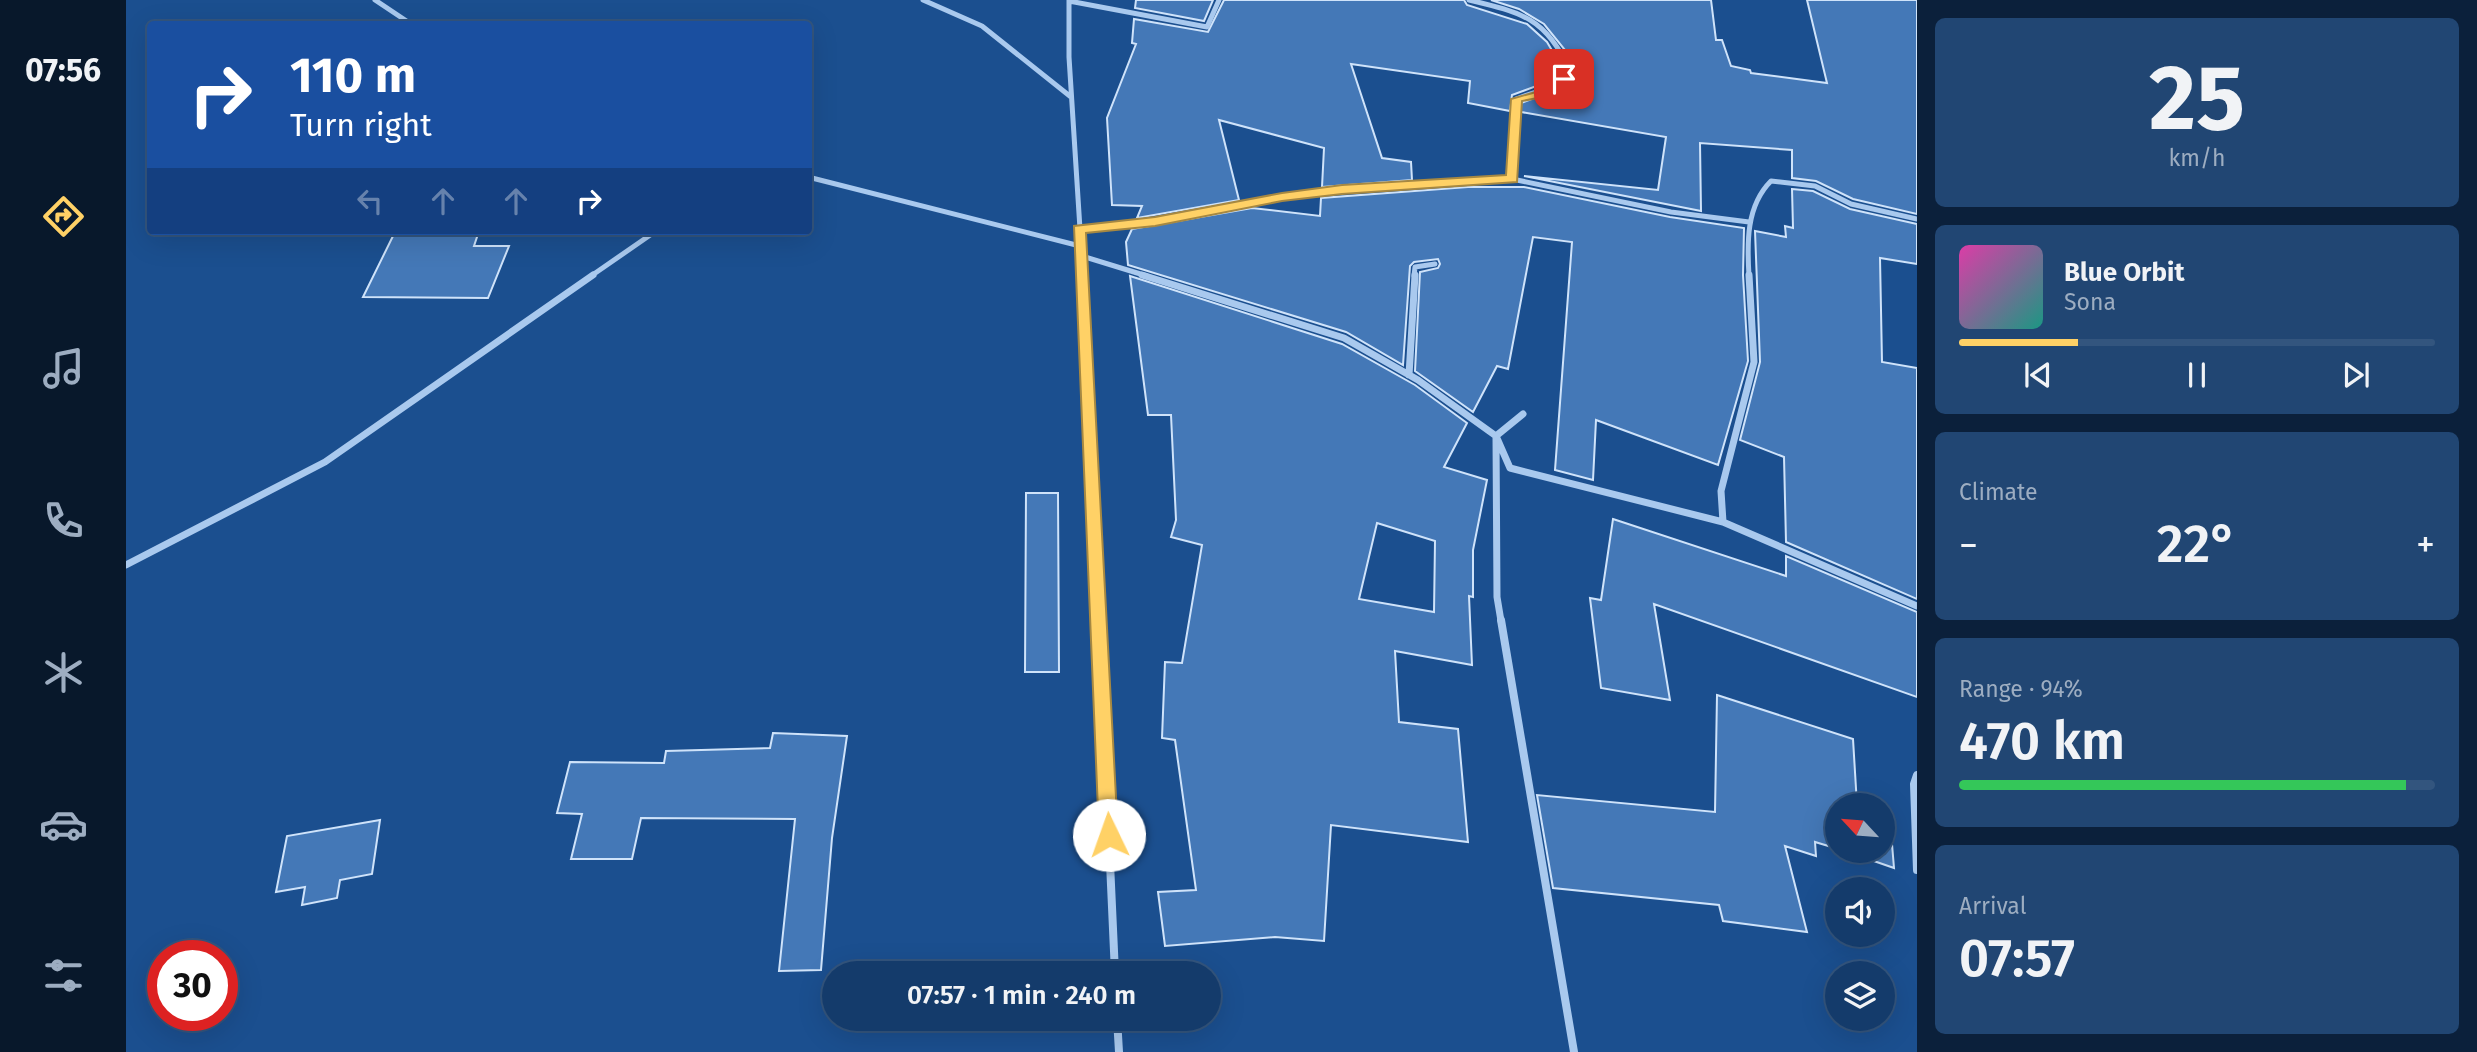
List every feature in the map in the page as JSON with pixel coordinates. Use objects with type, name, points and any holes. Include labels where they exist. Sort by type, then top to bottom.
[{"type":"street","points":[[375,0],[406,21]]},
{"type":"street","points":[[923,0],[982,26],[1071,97]]},
{"type":"street","points":[[1114,961],[1082,256],[1071,97],[1069,1],[1207,27],[1219,0]]},
{"type":"street","points":[[1469,0],[1544,25],[1557,41],[1569,70],[1564,79],[1539,95],[1516,99],[1512,179]]},
{"type":"street","points":[[812,178],[1038,233],[1080,246]]},
{"type":"street","points":[[1079,229],[1155,221],[1282,197],[1342,190],[1512,179],[1671,212],[1749,222]]},
{"type":"street","points":[[1723,522],[1721,491],[1754,362],[1747,266],[1749,222],[1760,192],[1771,181],[1815,186],[1851,204],[1917,219]]},
{"type":"street","points":[[126,565],[325,462],[650,235]]},
{"type":"street","points":[[1082,256],[1344,338],[1409,375],[1496,436],[1510,468],[1723,522],[1917,606]]},
{"type":"street","points":[[1409,375],[1415,268],[1435,264]]},
{"type":"street","points":[[1496,436],[1522,414]]},
{"type":"street","points":[[1496,436],[1497,597],[1574,1052]]},
{"type":"street","points":[[1917,775],[1914,784],[1917,870]]},
{"type":"street","points":[[1118,1031],[1119,1052]]},
{"type":"building","points":[[1136,0],[1213,0],[1204,21],[1135,8]]},
{"type":"building","points":[[1224,0],[1464,0],[1467,5],[1527,24],[1547,42],[1563,69],[1550,81],[1512,95],[1510,111],[1468,103],[1470,81],[1351,64],[1382,158],[1411,162],[1412,180],[1322,187],[1324,148],[1219,120],[1239,200],[1137,218],[1142,206],[1112,205],[1107,118],[1136,44],[1132,43],[1134,19],[1208,32]]},
{"type":"building","points":[[1491,0],[1711,0],[1716,40],[1722,40],[1731,66],[1750,70],[1751,73],[1827,83],[1807,0],[1917,0],[1917,214],[1853,199],[1816,181],[1792,178],[1792,150],[1700,143],[1701,211],[1524,176],[1658,190],[1666,137],[1521,112],[1521,103],[1556,90],[1574,68],[1565,50],[1544,24],[1519,9]]},
{"type":"building","points":[[1468,187],[1524,187],[1670,217],[1744,228],[1743,275],[1748,361],[1718,465],[1596,420],[1593,480],[1555,470],[1572,242],[1533,237],[1508,369],[1497,366],[1473,412],[1415,371],[1420,272],[1438,268],[1438,259],[1414,262],[1410,266],[1403,365],[1346,332],[1128,265],[1126,242],[1132,229],[1252,208],[1320,216],[1321,198]]},
{"type":"building","points":[[1792,189],[1813,191],[1850,209],[1917,224],[1917,264],[1880,258],[1882,362],[1917,368],[1917,599],[1786,542],[1784,457],[1740,440],[1760,362],[1755,231],[1786,237],[1785,226],[1793,228]]},
{"type":"building","points":[[394,235],[478,235],[474,246],[509,246],[488,298],[363,297]]},
{"type":"building","points":[[1130,276],[1342,344],[1415,385],[1467,423],[1444,467],[1487,480],[1473,550],[1473,597],[1469,596],[1472,665],[1395,651],[1399,722],[1458,729],[1468,842],[1331,825],[1324,941],[1275,937],[1165,946],[1158,892],[1196,890],[1175,740],[1162,738],[1165,662],[1182,663],[1202,545],[1171,537],[1176,520],[1171,415],[1148,415]],"holes":[[[1377,523],[1435,541],[1434,612],[1359,599]]]},
{"type":"building","points":[[1026,493],[1058,493],[1059,672],[1025,672]]},
{"type":"building","points":[[1613,519],[1786,576],[1786,556],[1917,612],[1917,697],[1654,604],[1670,700],[1601,688],[1590,598],[1601,600]]},
{"type":"building","points":[[1717,695],[1853,739],[1856,793],[1825,793],[1825,845],[1815,842],[1816,856],[1785,846],[1807,932],[1723,921],[1719,905],[1553,888],[1537,795],[1715,812]]},
{"type":"building","points":[[773,733],[847,736],[832,838],[821,970],[779,971],[795,819],[641,818],[632,859],[571,859],[582,814],[557,813],[570,762],[664,763],[666,751],[770,748]]},
{"type":"building","points":[[380,820],[372,874],[340,880],[337,898],[302,905],[305,887],[276,892],[287,836]]},
{"type":"building","points":[[1880,863],[1894,863],[1894,868]]},
{"type":"route","points":[[1109,835],[1079,229],[1155,221],[1282,197],[1342,190],[1512,179],[1516,99],[1539,95],[1564,79]]}]
